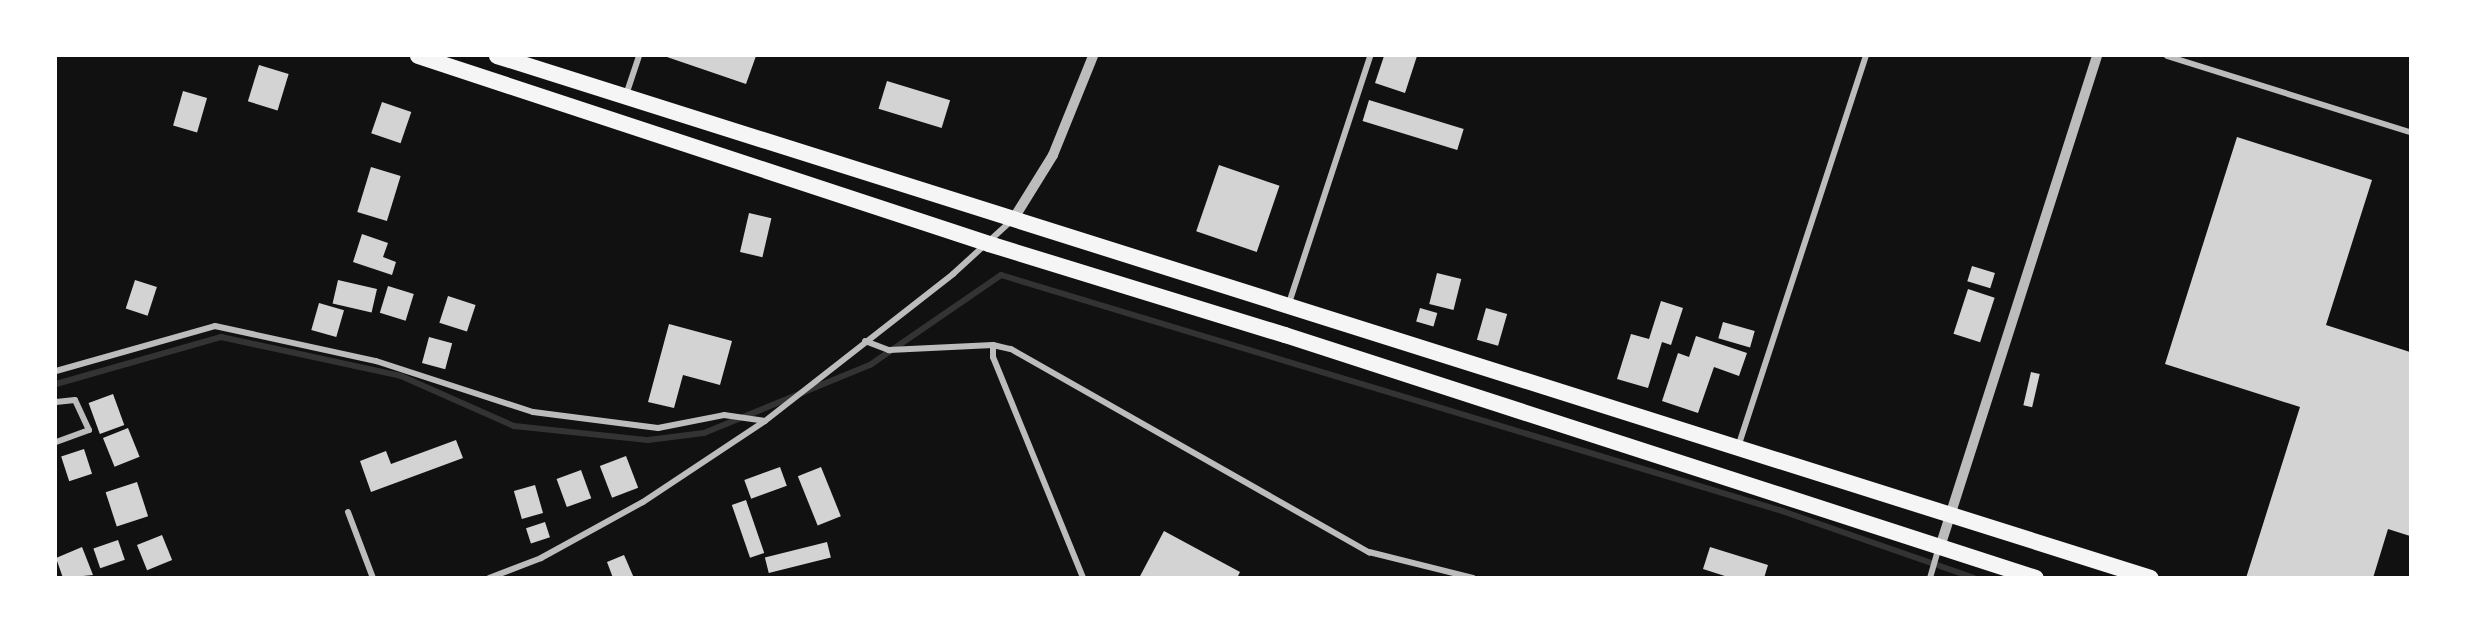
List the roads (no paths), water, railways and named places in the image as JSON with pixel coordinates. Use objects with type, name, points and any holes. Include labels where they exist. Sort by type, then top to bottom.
[{"type":"highway","points":[[418,56],[989,244],[1274,331],[2036,578]]},
{"type":"highway","points":[[497,56],[1288,305],[1737,450],[1952,513],[2151,578]]},
{"type":"street","points":[[626,98],[639,56]]},
{"type":"street","points":[[489,578],[541,558],[643,502],[765,422],[989,244],[1014,218],[1053,155],[1093,56]]},
{"type":"street","points":[[1288,305],[1370,56]]},
{"type":"street","points":[[1737,450],[1866,56]]},
{"type":"street","points":[[1930,578],[2097,56]]},
{"type":"street","points":[[2167,56],[2410,132]]},
{"type":"street","points":[[56,371],[215,326],[376,361],[533,412],[658,428],[724,415],[765,422]]},
{"type":"street","points":[[865,341],[889,350],[993,345],[1011,349],[1370,552],[1473,578]]},
{"type":"street","points":[[993,345],[993,357],[1083,578]]},
{"type":"street","points":[[56,402],[75,400],[89,430],[56,442]]},
{"type":"street","points":[[348,512],[373,578]]},
{"type":"waterway","points":[[56,384],[221,337],[401,376],[514,426],[648,440],[704,433],[870,365],[1001,275],[1782,511],[1974,578]]}]
